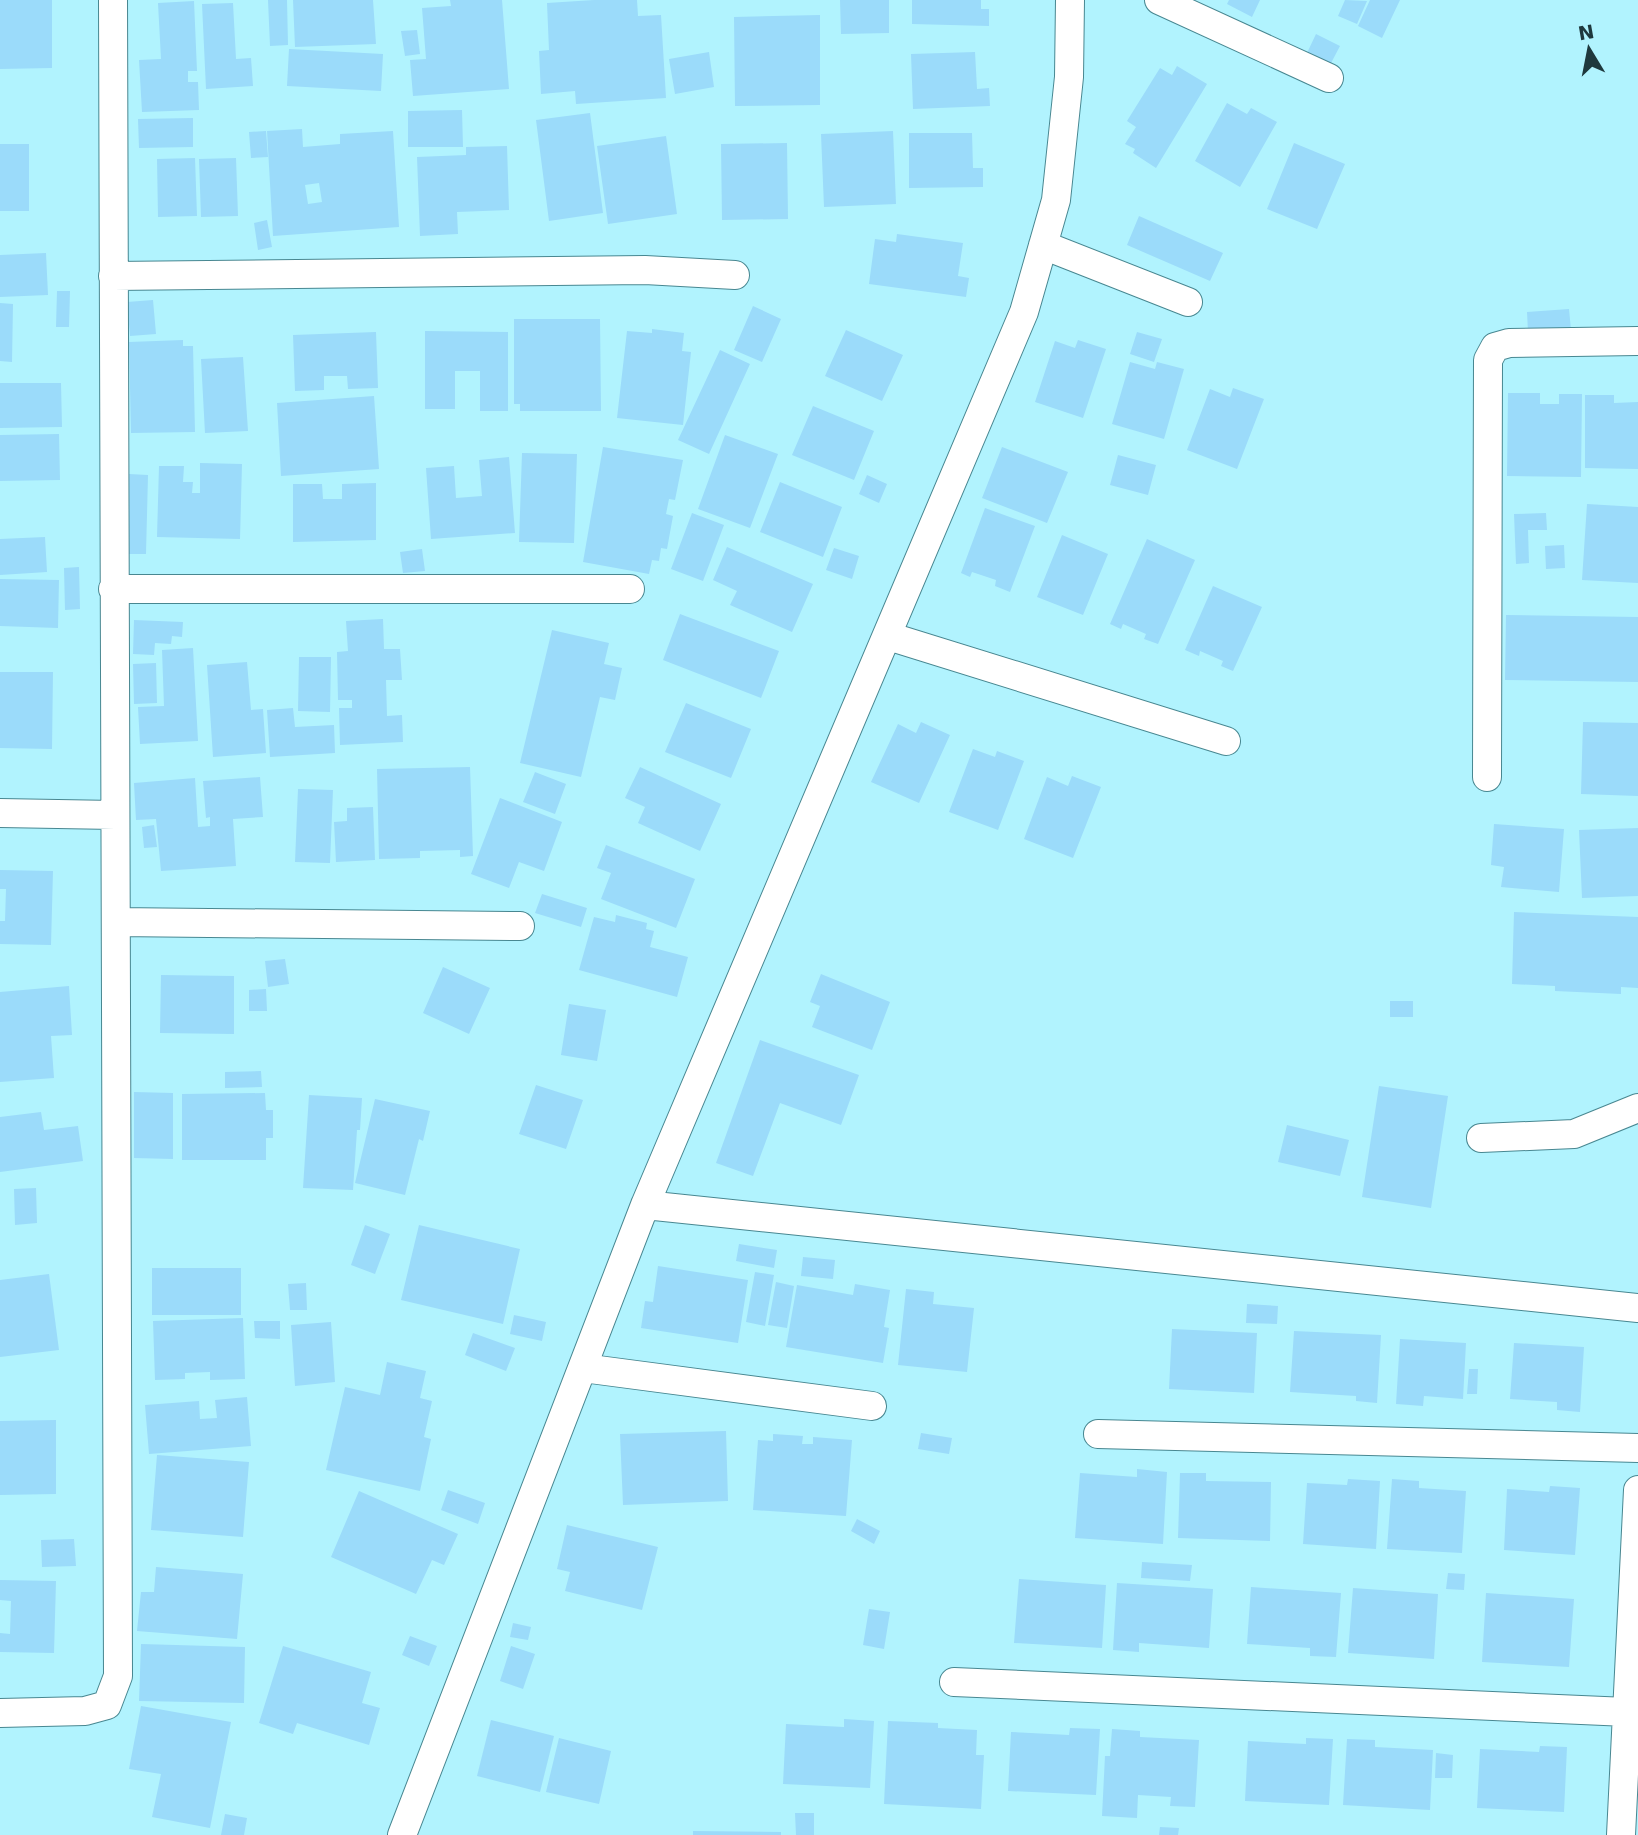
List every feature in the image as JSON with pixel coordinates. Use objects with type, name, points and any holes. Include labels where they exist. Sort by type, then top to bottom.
[{"type":"street","points":[[0,1713],[85,1711],[107,1704],[118,1676],[113,0]]},
{"type":"street","points":[[402,1835],[645,1205],[1024,312],[1057,186],[1069,77],[1070,0]]},
{"type":"street","points":[[1159,0],[1329,78]]},
{"type":"street","points":[[1043,245],[1188,302]]},
{"type":"street","points":[[113,276],[645,270],[735,275]]},
{"type":"street","points":[[1487,777],[1488,360],[1495,347],[1509,343],[1638,341]]},
{"type":"street","points":[[113,589],[630,589]]},
{"type":"street","points":[[888,636],[1226,741]]},
{"type":"street","points":[[0,813],[115,815]]},
{"type":"street","points":[[116,922],[520,926]]},
{"type":"street","points":[[1481,1138],[1574,1134],[1638,1108]]},
{"type":"street","points":[[645,1205],[1638,1308]]},
{"type":"street","points":[[583,1368],[872,1406]]},
{"type":"street","points":[[1098,1434],[1638,1448]]},
{"type":"street","points":[[1621,1835],[1631,1788],[1627,1712],[1638,1490]]},
{"type":"street","points":[[954,1682],[1627,1712]]},
{"type":"building","points":[[0,0],[52,0],[52,68],[0,69]]},
{"type":"building","points":[[268,0],[287,0],[288,45],[270,46]]},
{"type":"building","points":[[293,0],[373,0],[376,44],[295,47]]},
{"type":"building","points":[[450,0],[502,0],[509,89],[413,96],[410,60],[426,59],[422,8],[451,6]]},
{"type":"building","points":[[637,0],[638,16],[661,15],[666,98],[576,104],[575,91],[541,94],[539,51],[549,50],[547,3]]},
{"type":"building","points":[[840,0],[889,0],[889,33],[841,34]]},
{"type":"building","points":[[912,0],[981,0],[981,9],[989,9],[989,26],[912,24]]},
{"type":"building","points":[[1229,0],[1260,0],[1252,17],[1227,4]]},
{"type":"building","points":[[1345,0],[1367,1],[1357,24],[1338,16]]},
{"type":"building","points":[[1370,0],[1400,0],[1382,38],[1358,26]]},
{"type":"building","points":[[194,1],[197,71],[188,71],[188,82],[198,82],[199,110],[142,112],[139,60],[161,59],[158,3]]},
{"type":"building","points":[[233,3],[236,59],[251,58],[253,86],[206,89],[202,4]]},
{"type":"building","points":[[820,15],[820,105],[735,106],[734,17]]},
{"type":"building","points":[[417,30],[420,54],[405,56],[401,31]]},
{"type":"building","points":[[1316,34],[1340,46],[1330,65],[1307,53]]},
{"type":"building","points":[[289,49],[383,54],[381,91],[287,86]]},
{"type":"building","points":[[709,52],[714,87],[675,94],[669,59]]},
{"type":"building","points":[[975,52],[977,89],[989,88],[990,106],[913,109],[911,54]]},
{"type":"building","points":[[1177,66],[1207,84],[1156,168],[1133,153],[1135,149],[1125,144],[1136,127],[1127,121],[1160,68],[1172,75]]},
{"type":"building","points":[[1227,103],[1247,114],[1251,108],[1277,122],[1240,187],[1195,161]]},
{"type":"building","points":[[462,110],[463,147],[408,147],[408,111]]},
{"type":"building","points":[[590,113],[603,213],[549,221],[536,120]]},
{"type":"building","points":[[193,118],[193,147],[139,148],[138,119]]},
{"type":"building","points":[[302,129],[303,147],[340,144],[340,134],[393,131],[399,227],[273,236],[267,131]],"holes":[[[319,183],[322,202],[308,204],[305,185]]]},
{"type":"building","points":[[266,131],[268,157],[251,158],[249,132]]},
{"type":"building","points":[[893,131],[896,204],[824,207],[821,134]]},
{"type":"building","points":[[909,133],[972,133],[973,168],[983,168],[983,187],[909,188]]},
{"type":"building","points":[[666,136],[677,214],[608,224],[597,146]]},
{"type":"building","points":[[787,143],[788,219],[722,220],[721,144]]},
{"type":"building","points":[[1294,143],[1345,164],[1317,229],[1267,209]]},
{"type":"building","points":[[0,144],[29,144],[29,211],[0,211]]},
{"type":"building","points":[[507,146],[509,210],[457,212],[458,234],[420,236],[417,157],[466,155],[466,147]]},
{"type":"building","points":[[195,158],[197,216],[158,217],[157,159]]},
{"type":"building","points":[[236,158],[238,216],[201,217],[199,159]]},
{"type":"building","points":[[1139,216],[1223,253],[1210,281],[1127,245]]},
{"type":"building","points":[[267,220],[272,247],[258,250],[254,223]]},
{"type":"building","points":[[897,234],[963,243],[958,276],[969,278],[966,297],[869,284],[875,239],[896,242]]},
{"type":"building","points":[[46,253],[48,295],[0,297],[0,255]]},
{"type":"building","points":[[57,291],[70,291],[69,327],[56,327]]},
{"type":"building","points":[[153,300],[156,334],[130,336],[127,302]]},
{"type":"building","points":[[0,303],[13,304],[12,362],[0,361]]},
{"type":"building","points":[[753,306],[781,319],[762,362],[734,350]]},
{"type":"building","points":[[1569,309],[1571,330],[1528,332],[1527,312]]},
{"type":"building","points":[[514,319],[600,319],[601,411],[520,411],[520,404],[514,404]]},
{"type":"building","points":[[652,329],[684,333],[682,351],[691,352],[683,425],[617,418],[627,331],[652,333]]},
{"type":"building","points":[[846,330],[903,355],[882,401],[825,376]]},
{"type":"building","points":[[425,331],[508,332],[508,411],[480,411],[480,371],[455,371],[455,409],[425,409]]},
{"type":"building","points":[[376,332],[378,388],[348,389],[347,376],[324,376],[324,390],[295,391],[293,335]]},
{"type":"building","points":[[1137,332],[1162,339],[1154,362],[1130,354]]},
{"type":"building","points":[[183,340],[183,346],[193,346],[195,432],[131,433],[129,342]]},
{"type":"building","points":[[1078,340],[1106,349],[1083,418],[1035,402],[1055,341],[1075,348]]},
{"type":"building","points":[[720,350],[750,364],[709,454],[678,440]]},
{"type":"building","points":[[243,357],[248,431],[205,433],[201,359]]},
{"type":"building","points":[[1130,362],[1155,369],[1157,362],[1184,369],[1164,439],[1112,424]]},
{"type":"building","points":[[0,383],[61,383],[62,427],[0,428]]},
{"type":"building","points":[[1233,388],[1264,399],[1237,469],[1187,450],[1210,389],[1230,397]]},
{"type":"building","points":[[1508,393],[1540,393],[1540,404],[1559,404],[1559,394],[1582,394],[1581,477],[1507,476]]},
{"type":"building","points":[[1585,395],[1614,395],[1614,403],[1638,402],[1638,469],[1585,468]]},
{"type":"building","points":[[374,396],[379,469],[281,476],[277,403]]},
{"type":"building","points":[[813,406],[874,431],[854,480],[792,455]]},
{"type":"building","points":[[59,434],[60,480],[0,481],[0,435]]},
{"type":"building","points":[[725,435],[778,454],[750,528],[698,509]]},
{"type":"building","points":[[603,447],[683,460],[675,500],[669,499],[666,514],[673,516],[667,549],[661,548],[659,561],[652,560],[649,574],[583,562]]},
{"type":"building","points":[[1002,447],[1068,472],[1047,523],[982,498]]},
{"type":"building","points":[[522,453],[577,454],[574,543],[519,542]]},
{"type":"building","points":[[1118,455],[1156,465],[1148,495],[1110,485]]},
{"type":"building","points":[[509,457],[515,533],[431,539],[426,468],[454,466],[456,498],[482,496],[479,460]]},
{"type":"building","points":[[200,463],[242,464],[240,539],[157,537],[159,466],[184,466],[183,482],[193,482],[192,493],[200,493]]},
{"type":"building","points":[[129,474],[148,475],[146,554],[127,554]]},
{"type":"building","points":[[867,475],[887,484],[879,503],[859,494]]},
{"type":"building","points":[[780,482],[842,507],[823,557],[760,532]]},
{"type":"building","points":[[376,483],[376,540],[293,542],[293,484],[322,484],[323,499],[342,499],[342,484]]},
{"type":"building","points":[[1587,504],[1638,507],[1638,583],[1582,580]]},
{"type":"building","points":[[985,508],[1035,526],[1010,592],[995,586],[996,580],[972,572],[970,577],[961,573]]},
{"type":"building","points":[[692,513],[724,525],[703,581],[671,569]]},
{"type":"building","points":[[1546,513],[1547,530],[1528,530],[1529,563],[1516,564],[1514,514]]},
{"type":"building","points":[[1062,535],[1108,554],[1083,615],[1037,597]]},
{"type":"building","points":[[45,537],[47,572],[0,575],[0,539]]},
{"type":"building","points":[[1147,539],[1195,560],[1158,644],[1144,639],[1146,634],[1123,624],[1121,629],[1110,624]]},
{"type":"building","points":[[1564,545],[1565,568],[1546,569],[1545,546]]},
{"type":"building","points":[[727,547],[813,584],[792,632],[730,605],[737,591],[713,580]]},
{"type":"building","points":[[834,548],[859,556],[852,579],[826,570]]},
{"type":"building","points":[[422,549],[425,571],[403,573],[400,552]]},
{"type":"building","points":[[79,567],[80,609],[65,610],[64,568]]},
{"type":"building","points":[[0,579],[59,580],[58,628],[0,626]]},
{"type":"building","points":[[1213,586],[1262,607],[1233,671],[1221,666],[1223,661],[1200,651],[1199,656],[1185,650]]},
{"type":"building","points":[[680,614],[779,651],[761,698],[663,660]]},
{"type":"building","points":[[1506,615],[1638,617],[1638,682],[1505,680]]},
{"type":"building","points":[[383,619],[384,649],[400,649],[402,680],[386,680],[387,716],[402,715],[403,742],[340,745],[339,708],[352,708],[352,700],[338,700],[337,652],[348,651],[346,621]]},
{"type":"building","points":[[134,620],[183,622],[182,637],[172,636],[171,644],[155,643],[154,655],[133,654]]},
{"type":"building","points":[[552,630],[609,643],[604,664],[622,668],[615,700],[600,697],[581,777],[520,763]]},
{"type":"building","points":[[193,648],[198,741],[140,744],[138,707],[164,706],[162,650]]},
{"type":"building","points":[[299,657],[331,657],[330,712],[298,711]]},
{"type":"building","points":[[247,662],[251,710],[263,709],[266,753],[213,757],[207,665]]},
{"type":"building","points":[[156,663],[157,703],[134,704],[133,664]]},
{"type":"building","points":[[0,672],[53,672],[52,749],[0,748]]},
{"type":"building","points":[[686,703],[751,729],[731,778],[665,752]]},
{"type":"building","points":[[293,708],[295,727],[334,725],[335,753],[270,757],[267,710]]},
{"type":"building","points":[[921,722],[950,735],[919,803],[871,782],[898,724],[916,733]]},
{"type":"building","points":[[1583,722],[1638,723],[1638,796],[1581,794]]},
{"type":"building","points":[[973,749],[995,757],[997,751],[1024,761],[998,830],[949,812]]},
{"type":"building","points":[[470,767],[473,856],[460,857],[460,850],[420,851],[420,858],[379,859],[377,769]]},
{"type":"building","points":[[640,767],[721,804],[700,851],[638,823],[645,807],[625,798]]},
{"type":"building","points":[[535,772],[566,784],[555,814],[523,802]]},
{"type":"building","points":[[1072,776],[1101,787],[1073,858],[1024,839],[1047,777],[1068,786]]},
{"type":"building","points":[[260,777],[263,817],[233,819],[236,866],[161,871],[156,819],[136,820],[134,783],[195,778],[198,827],[210,826],[210,817],[206,818],[203,781]]},
{"type":"building","points":[[298,789],[333,790],[330,863],[295,862]]},
{"type":"building","points":[[500,798],[562,822],[544,871],[519,862],[509,888],[471,874]]},
{"type":"building","points":[[373,807],[375,860],[336,862],[334,822],[347,821],[347,808]]},
{"type":"building","points":[[1494,824],[1564,829],[1559,892],[1501,887],[1504,867],[1491,865]]},
{"type":"building","points":[[154,825],[157,847],[144,848],[142,827]]},
{"type":"building","points":[[1638,828],[1638,896],[1582,898],[1579,830]]},
{"type":"building","points":[[606,845],[695,879],[676,928],[601,899],[611,873],[597,868]]},
{"type":"building","points":[[0,870],[53,871],[51,945],[0,944],[0,921],[5,921],[6,889],[0,889]]},
{"type":"building","points":[[542,894],[587,908],[581,927],[535,913]]},
{"type":"building","points":[[1514,912],[1638,917],[1638,988],[1621,987],[1621,994],[1555,991],[1555,986],[1512,984]]},
{"type":"building","points":[[616,915],[647,923],[646,929],[654,931],[650,947],[688,957],[677,997],[579,970],[594,917],[615,922]]},
{"type":"building","points":[[285,959],[289,984],[268,987],[265,961]]},
{"type":"building","points":[[443,967],[490,988],[469,1034],[423,1013]]},
{"type":"building","points":[[821,974],[890,1002],[872,1050],[812,1027],[820,1006],[810,1002]]},
{"type":"building","points":[[161,975],[234,976],[234,1034],[160,1033]]},
{"type":"building","points":[[69,986],[72,1035],[51,1036],[54,1078],[0,1082],[0,992]]},
{"type":"building","points":[[266,989],[267,1011],[249,1011],[249,990]]},
{"type":"building","points":[[1390,1001],[1413,1001],[1413,1017],[1390,1017]]},
{"type":"building","points":[[569,1004],[606,1010],[597,1061],[561,1055]]},
{"type":"building","points":[[760,1040],[859,1075],[841,1125],[780,1103],[753,1176],[716,1163]]},
{"type":"building","points":[[261,1071],[262,1087],[225,1088],[225,1072]]},
{"type":"building","points":[[536,1085],[583,1100],[566,1149],[519,1134]]},
{"type":"building","points":[[1379,1086],[1448,1096],[1431,1208],[1362,1197]]},
{"type":"building","points":[[134,1092],[173,1093],[173,1159],[134,1158]]},
{"type":"building","points":[[265,1093],[266,1110],[273,1110],[273,1138],[266,1138],[266,1160],[182,1160],[182,1094]]},
{"type":"building","points":[[309,1095],[362,1098],[353,1190],[303,1188]]},
{"type":"building","points":[[375,1099],[430,1111],[423,1141],[419,1139],[405,1195],[355,1183]]},
{"type":"building","points":[[41,1112],[44,1130],[78,1126],[83,1161],[0,1172],[0,1117]]},
{"type":"building","points":[[1287,1125],[1349,1140],[1340,1176],[1278,1162]]},
{"type":"building","points":[[36,1188],[37,1223],[15,1225],[14,1189]]},
{"type":"building","points":[[365,1225],[390,1234],[375,1274],[351,1265]]},
{"type":"building","points":[[419,1225],[520,1249],[503,1324],[401,1300]]},
{"type":"building","points":[[739,1244],[777,1250],[774,1268],[736,1261]]},
{"type":"building","points":[[803,1257],[835,1260],[833,1279],[801,1276]]},
{"type":"building","points":[[658,1266],[748,1280],[738,1343],[641,1328],[645,1301],[653,1302]]},
{"type":"building","points":[[152,1268],[241,1268],[241,1315],[152,1315]]},
{"type":"building","points":[[755,1272],[774,1275],[765,1326],[746,1322]]},
{"type":"building","points":[[49,1274],[59,1350],[0,1357],[0,1280]]},
{"type":"building","points":[[776,1282],[794,1286],[787,1328],[768,1325]]},
{"type":"building","points":[[306,1283],[307,1310],[290,1310],[288,1284]]},
{"type":"building","points":[[855,1284],[890,1290],[884,1327],[889,1328],[883,1363],[786,1347],[797,1285],[853,1295]]},
{"type":"building","points":[[906,1289],[934,1292],[933,1304],[974,1308],[967,1372],[898,1365]]},
{"type":"building","points":[[1247,1304],[1278,1306],[1277,1324],[1246,1323]]},
{"type":"building","points":[[514,1315],[546,1322],[542,1341],[510,1334]]},
{"type":"building","points":[[243,1318],[245,1379],[210,1380],[210,1372],[185,1373],[185,1379],[155,1380],[153,1321]]},
{"type":"building","points":[[254,1321],[280,1321],[280,1339],[255,1338]]},
{"type":"building","points":[[331,1322],[335,1382],[295,1386],[291,1325]]},
{"type":"building","points":[[1172,1329],[1257,1333],[1254,1393],[1169,1389]]},
{"type":"building","points":[[1294,1331],[1381,1335],[1377,1403],[1356,1401],[1356,1396],[1290,1392]]},
{"type":"building","points":[[473,1333],[515,1348],[506,1371],[465,1355]]},
{"type":"building","points":[[1400,1339],[1466,1343],[1463,1399],[1424,1396],[1423,1406],[1396,1404]]},
{"type":"building","points":[[1514,1343],[1584,1347],[1580,1412],[1557,1410],[1557,1402],[1510,1399]]},
{"type":"building","points":[[387,1362],[426,1371],[420,1398],[432,1401],[424,1437],[431,1439],[420,1491],[326,1470],[345,1387],[380,1395]]},
{"type":"building","points":[[1469,1369],[1478,1369],[1477,1394],[1467,1394]]},
{"type":"building","points":[[247,1397],[251,1446],[149,1454],[145,1405],[199,1401],[200,1419],[217,1418],[215,1400]]},
{"type":"building","points":[[56,1420],[56,1494],[0,1495],[0,1421]]},
{"type":"building","points":[[726,1431],[728,1501],[623,1505],[620,1434]]},
{"type":"building","points":[[921,1433],[952,1438],[949,1454],[918,1449]]},
{"type":"building","points":[[773,1434],[803,1436],[802,1444],[813,1444],[813,1437],[852,1440],[846,1516],[753,1510],[758,1440],[773,1441]]},
{"type":"building","points":[[157,1455],[249,1462],[243,1537],[151,1530]]},
{"type":"building","points":[[1137,1469],[1167,1472],[1163,1544],[1075,1538],[1080,1473],[1137,1477]]},
{"type":"building","points":[[1180,1473],[1206,1473],[1206,1481],[1271,1482],[1270,1541],[1178,1538]]},
{"type":"building","points":[[1348,1479],[1380,1481],[1376,1549],[1303,1544],[1307,1483],[1347,1485]]},
{"type":"building","points":[[1392,1479],[1419,1481],[1419,1488],[1466,1491],[1462,1553],[1387,1549]]},
{"type":"building","points":[[1550,1486],[1580,1488],[1575,1555],[1504,1550],[1507,1489],[1549,1492]]},
{"type":"building","points":[[448,1490],[485,1503],[478,1524],[441,1510]]},
{"type":"building","points":[[359,1491],[458,1534],[444,1565],[432,1560],[416,1594],[331,1557]]},
{"type":"building","points":[[857,1519],[880,1531],[874,1544],[851,1531]]},
{"type":"building","points":[[567,1525],[658,1547],[642,1610],[565,1591],[570,1572],[557,1569]]},
{"type":"building","points":[[74,1539],[76,1566],[42,1567],[41,1540]]},
{"type":"building","points":[[1142,1562],[1192,1565],[1190,1581],[1141,1578]]},
{"type":"building","points":[[156,1567],[243,1574],[237,1639],[137,1631],[141,1592],[154,1592]]},
{"type":"building","points":[[1448,1573],[1465,1574],[1464,1590],[1446,1589]]},
{"type":"building","points":[[1019,1579],[1106,1585],[1102,1648],[1014,1643]]},
{"type":"building","points":[[0,1580],[56,1581],[54,1653],[0,1652],[0,1633],[10,1634],[11,1601],[0,1600]]},
{"type":"building","points":[[1117,1583],[1213,1589],[1209,1648],[1139,1643],[1139,1652],[1113,1650]]},
{"type":"building","points":[[1251,1587],[1341,1593],[1336,1657],[1310,1656],[1310,1648],[1247,1644]]},
{"type":"building","points":[[1353,1588],[1438,1594],[1434,1659],[1348,1653]]},
{"type":"building","points":[[1486,1593],[1574,1599],[1569,1667],[1482,1662]]},
{"type":"building","points":[[869,1609],[890,1612],[884,1649],[863,1645]]},
{"type":"building","points":[[513,1623],[531,1627],[528,1640],[510,1637]]},
{"type":"building","points":[[410,1636],[437,1646],[429,1666],[402,1655]]},
{"type":"building","points":[[141,1644],[245,1647],[244,1703],[139,1701]]},
{"type":"building","points":[[283,1646],[371,1672],[362,1703],[380,1708],[369,1745],[297,1723],[293,1734],[259,1723]]},
{"type":"building","points":[[511,1646],[535,1654],[523,1689],[500,1681]]},
{"type":"building","points":[[141,1706],[231,1722],[210,1828],[152,1817],[161,1774],[129,1769]]},
{"type":"building","points":[[844,1719],[874,1721],[870,1788],[783,1784],[786,1724],[844,1727]]},
{"type":"building","points":[[491,1720],[554,1736],[540,1792],[477,1776]]},
{"type":"building","points":[[888,1721],[938,1723],[938,1728],[977,1730],[976,1755],[984,1755],[981,1809],[884,1804]]},
{"type":"building","points":[[1070,1728],[1100,1729],[1096,1795],[1008,1791],[1011,1732],[1069,1735]]},
{"type":"building","points":[[1112,1729],[1140,1731],[1140,1737],[1199,1740],[1195,1807],[1170,1806],[1171,1797],[1138,1795],[1137,1818],[1102,1816],[1105,1756],[1110,1756]]},
{"type":"building","points":[[559,1738],[611,1751],[599,1804],[546,1792]]},
{"type":"building","points":[[1306,1738],[1333,1739],[1329,1805],[1245,1801],[1248,1741],[1306,1744]]},
{"type":"building","points":[[1347,1739],[1375,1740],[1375,1747],[1433,1750],[1430,1810],[1343,1805]]},
{"type":"building","points":[[1540,1746],[1567,1747],[1564,1812],[1477,1808],[1480,1749],[1539,1752]]},
{"type":"building","points":[[1436,1753],[1453,1755],[1452,1778],[1435,1778]]},
{"type":"building","points":[[795,1813],[814,1813],[814,1835],[796,1835]]},
{"type":"building","points":[[225,1814],[247,1818],[244,1835],[221,1835]]},
{"type":"building","points":[[1160,1827],[1179,1828],[1178,1835],[1159,1835]]},
{"type":"building","points":[[693,1831],[781,1832],[781,1835],[693,1835]]}]
